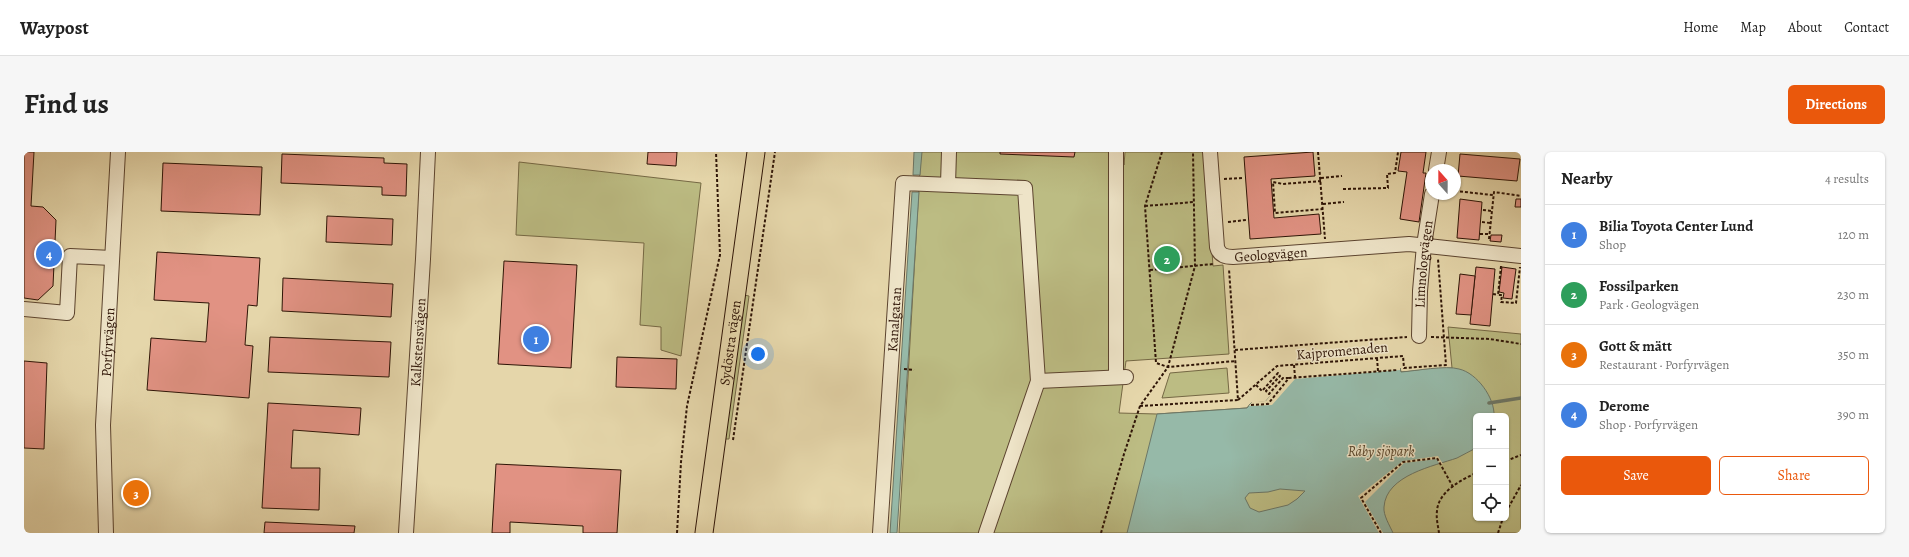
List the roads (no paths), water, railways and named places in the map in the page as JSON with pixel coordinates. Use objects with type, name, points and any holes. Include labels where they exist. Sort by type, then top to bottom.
[{"type":"main road","name":"Sydöstra vägen","points":[[704,533],[756,152]]},
{"type":"street","name":"Porfyrvägen","points":[[106,533],[103,425],[118,152]]},
{"type":"street","name":"Kalkstensvägen","points":[[406,533],[428,152]]},
{"type":"street","points":[[942,184],[949,152]]},
{"type":"street","points":[[986,533],[1038,381],[1121,377],[1116,152]]},
{"type":"street","name":"Geologvägen","points":[[1211,152],[1217,247],[1220,254],[1228,257],[1409,244],[1487,252],[1520,261]]},
{"type":"street","points":[[1437,164],[1439,152]]},
{"type":"street","name":"Kanalgatan","points":[[880,533],[903,183],[1025,188],[1038,381]]},
{"type":"street","name":"Limnologvägen","points":[[1419,336],[1420,291],[1424,245],[1431,200]]},
{"type":"street","points":[[24,309],[67,312],[70,256],[112,258]]},
{"type":"waterway","points":[[1489,403],[1521,398]]},
{"type":"place","name":"Derome","points":[[49,254]]},
{"type":"place","name":"Fossilparken","points":[[1167,259]]},
{"type":"place","name":"Bilia Toyota Center Lund","points":[[536,339]]},
{"type":"place","name":"Gott & mätt","points":[[136,493]]},
{"type":"park label","name":"Råby sjöpark","points":[[1381,451]]}]
